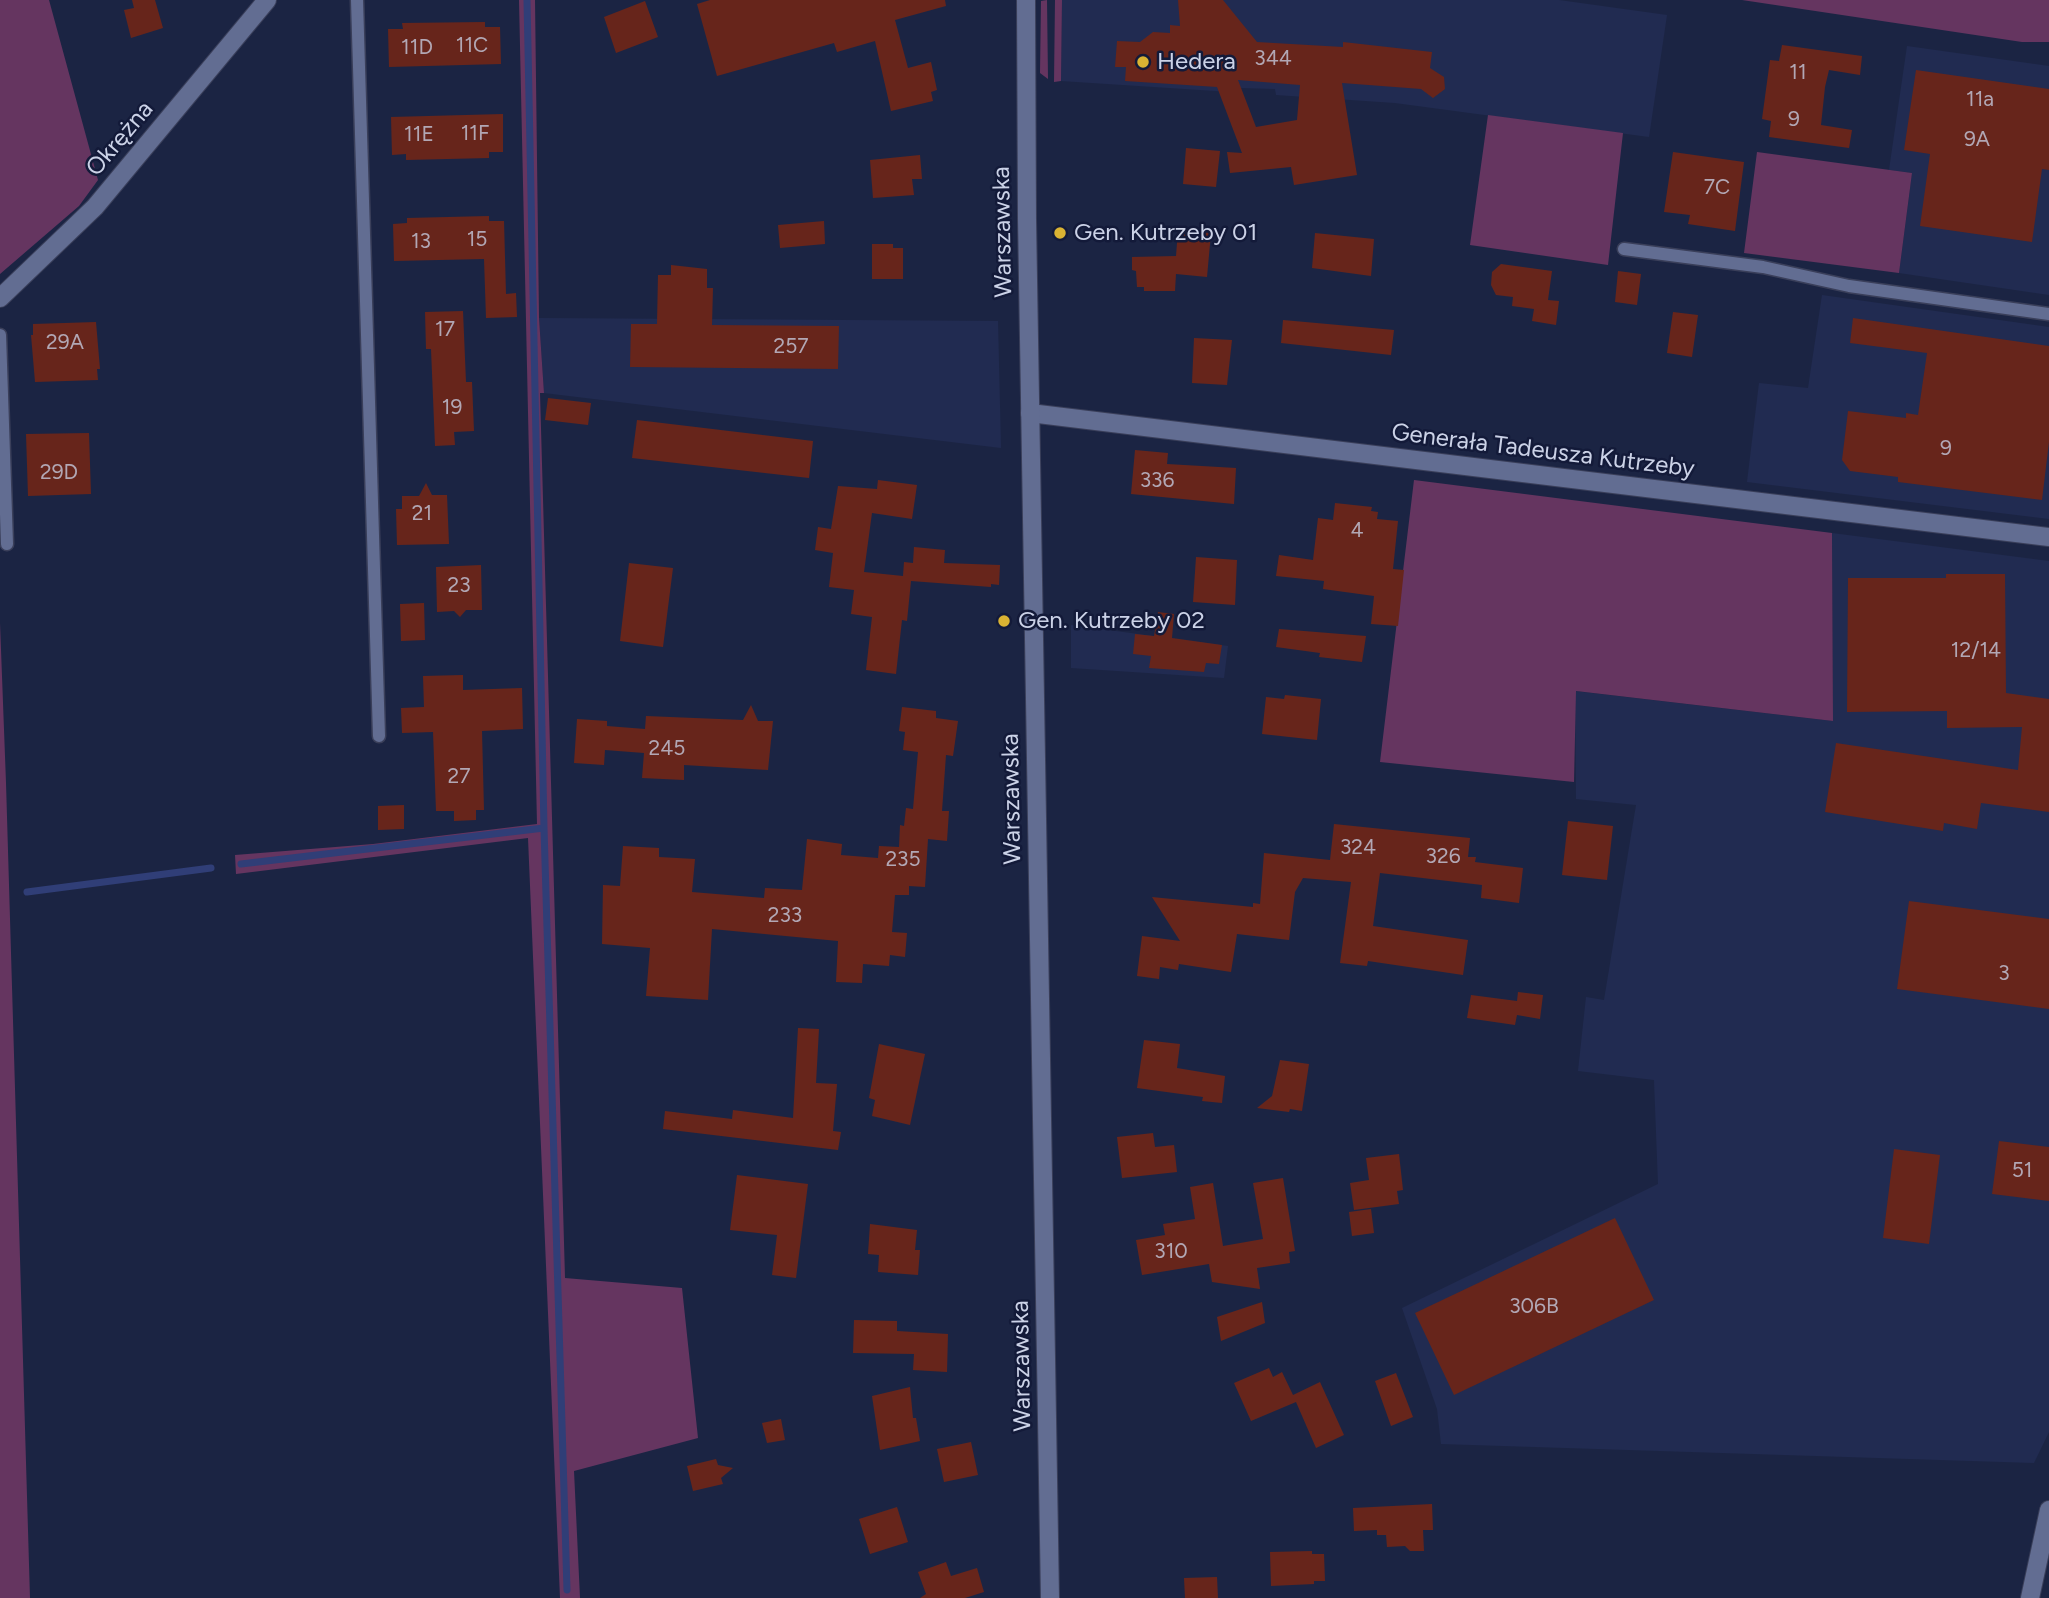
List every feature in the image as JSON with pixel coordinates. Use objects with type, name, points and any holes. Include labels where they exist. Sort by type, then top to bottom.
[{"type":"main road","name":"Okrężna","points":[[0,298],[95,207],[267,0]]},
{"type":"main road","name":"Warszawska","points":[[1026,0],[1030,413],[1050,1598]]},
{"type":"main road","name":"Generała Tadeusza Kutrzeby","points":[[1030,413],[2049,537]]},
{"type":"main road","points":[[2030,1598],[2049,1510]]},
{"type":"lane","points":[[356,0],[379,736]]},
{"type":"lane","points":[[1623,249],[1763,267],[1849,286],[2049,314]]},
{"type":"lane","points":[[0,335],[7,544]]},
{"type":"shaded area","points":[[0,0],[49,0],[98,180],[79,206],[0,274]]},
{"type":"shaded area","points":[[519,0],[535,0],[539,318],[544,393],[540,393],[565,1278],[682,1288],[698,1438],[574,1471],[580,1598],[560,1598],[528,838],[236,874],[235,855],[373,844],[537,824]]},
{"type":"shaded area","points":[[1047,0],[1048,79],[1040,73],[1041,1]]},
{"type":"shaded area","points":[[1055,0],[1062,0],[1061,81],[1054,82]]},
{"type":"shaded area","points":[[1062,0],[1559,0],[1667,15],[1649,137],[1395,103],[1276,95],[1275,89],[1241,88],[1231,92],[1061,81]]},
{"type":"shaded area","points":[[1742,0],[2049,0],[2049,42],[2022,42]]},
{"type":"shaded area","points":[[1907,46],[2049,66],[2049,295],[1899,273],[1912,173],[1889,170]]},
{"type":"shaded area","points":[[1488,115],[1623,133],[1608,265],[1470,245]]},
{"type":"shaded area","points":[[1757,152],[1912,173],[1899,273],[1744,253]]},
{"type":"shaded area","points":[[1822,295],[2049,327],[2049,519],[1747,482],[1759,383],[1808,388]]},
{"type":"shaded area","points":[[539,318],[998,321],[1001,448],[544,393]]},
{"type":"shaded area","points":[[1414,480],[1832,533],[1833,721],[1576,691],[1574,782],[1380,762]]},
{"type":"shaded area","points":[[1832,533],[2049,561],[2049,1432],[2034,1463],[1441,1444],[1437,1409],[1402,1308],[1658,1184],[1654,1080],[1578,1071],[1586,997],[1604,1000],[1636,805],[1576,799],[1575,691],[1833,721]]},
{"type":"shaded area","points":[[0,623],[6,783],[30,1598],[0,1598]]},
{"type":"shaded area","points":[[1071,625],[1228,646],[1224,678],[1071,668]]},
{"type":"building","points":[[132,0],[155,0],[163,28],[131,38],[124,10],[134,8]]},
{"type":"building","points":[[710,0],[945,0],[946,6],[895,20],[908,68],[931,62],[937,90],[931,92],[933,101],[891,111],[875,41],[837,52],[834,43],[717,76],[697,4]]},
{"type":"building","points":[[1178,0],[1223,0],[1257,42],[1343,47],[1343,42],[1432,52],[1430,68],[1444,77],[1445,89],[1433,98],[1421,89],[1342,83],[1357,175],[1294,185],[1291,167],[1230,173],[1227,152],[1242,153],[1217,87],[1125,81],[1126,67],[1115,67],[1117,41],[1140,42],[1153,32],[1170,33],[1170,25],[1180,26]],"holes":[[[1238,80],[1300,85],[1297,120],[1256,127]]]},
{"type":"building","points":[[645,1],[658,37],[616,53],[604,17]]},
{"type":"building","points":[[485,22],[485,27],[500,27],[501,64],[389,67],[388,29],[403,29],[402,23]]},
{"type":"building","points":[[1782,45],[1862,56],[1860,75],[1829,70],[1825,87],[1821,125],[1852,130],[1849,148],[1769,137],[1771,121],[1762,119],[1770,60],[1779,61]]},
{"type":"building","points":[[1916,70],[2049,89],[2049,170],[2042,169],[2032,242],[1920,226],[1930,154],[1904,150]]},
{"type":"building","points":[[503,114],[503,152],[489,152],[489,158],[406,160],[406,154],[392,155],[391,117]]},
{"type":"building","points":[[1186,148],[1220,151],[1216,187],[1183,184]]},
{"type":"building","points":[[1673,152],[1744,162],[1735,231],[1688,224],[1690,215],[1664,212]]},
{"type":"building","points":[[920,155],[922,179],[912,179],[914,195],[873,198],[870,160]]},
{"type":"building","points":[[489,216],[489,221],[504,221],[506,294],[516,293],[517,317],[486,318],[484,259],[394,261],[393,224],[407,223],[407,218]]},
{"type":"building","points":[[824,221],[825,244],[780,248],[778,225]]},
{"type":"building","points":[[1178,230],[1211,233],[1207,277],[1176,274],[1175,291],[1144,291],[1144,287],[1137,287],[1136,271],[1132,270],[1132,257],[1176,256]]},
{"type":"building","points":[[1315,233],[1374,239],[1371,276],[1312,268]]},
{"type":"building","points":[[872,244],[893,244],[893,248],[903,248],[903,279],[872,279]]},
{"type":"building","points":[[1501,264],[1552,271],[1548,300],[1559,301],[1556,325],[1532,321],[1534,309],[1512,306],[1513,297],[1496,295],[1491,285],[1492,272]]},
{"type":"building","points":[[671,265],[707,269],[707,288],[713,288],[712,325],[839,326],[838,369],[630,367],[631,324],[657,324],[658,275],[671,275]]},
{"type":"building","points":[[1618,271],[1641,274],[1637,305],[1615,302]]},
{"type":"building","points":[[463,311],[466,382],[472,382],[474,431],[454,432],[455,445],[435,446],[431,349],[426,349],[425,312]]},
{"type":"building","points":[[1673,312],[1698,315],[1692,357],[1667,353]]},
{"type":"building","points":[[1853,318],[2049,346],[2049,442],[2042,500],[1898,482],[1898,477],[1850,471],[1842,460],[1848,411],[1906,418],[1906,413],[1918,415],[1927,353],[1850,343]]},
{"type":"building","points":[[1283,320],[1394,330],[1391,355],[1281,343]]},
{"type":"building","points":[[96,322],[100,369],[97,369],[98,380],[35,382],[31,335],[33,324]]},
{"type":"building","points":[[1194,338],[1232,340],[1227,385],[1192,383]]},
{"type":"building","points":[[548,398],[591,403],[588,425],[545,420]]},
{"type":"building","points":[[637,420],[813,441],[809,478],[632,458]]},
{"type":"building","points":[[89,433],[91,494],[28,496],[26,434]]},
{"type":"building","points":[[1135,450],[1168,453],[1167,464],[1236,468],[1234,504],[1131,494]]},
{"type":"building","points":[[878,480],[917,485],[912,519],[872,513],[864,572],[903,576],[904,562],[913,563],[914,547],[945,550],[944,563],[1000,565],[999,585],[991,584],[991,587],[911,581],[907,621],[902,620],[896,674],[866,670],[872,617],[851,614],[854,590],[829,587],[833,553],[815,550],[818,527],[831,529],[838,486],[877,489]]},
{"type":"building","points":[[426,483],[432,495],[447,495],[449,544],[397,545],[396,509],[402,509],[402,496],[419,496]]},
{"type":"building","points":[[1335,503],[1372,507],[1371,511],[1378,512],[1377,519],[1398,521],[1393,569],[1404,570],[1398,626],[1371,624],[1374,596],[1323,589],[1324,581],[1276,576],[1279,555],[1313,560],[1318,518],[1333,520]]},
{"type":"building","points":[[1196,557],[1237,560],[1235,605],[1193,602]]},
{"type":"building","points":[[629,563],[673,568],[663,647],[620,641]]},
{"type":"building","points":[[481,565],[482,610],[466,610],[460,617],[454,611],[437,612],[436,567]]},
{"type":"building","points":[[1946,574],[2005,574],[2006,693],[2049,699],[2049,812],[1981,803],[1977,829],[1944,823],[1943,831],[1825,812],[1836,743],[2018,770],[2022,727],[1947,728],[1947,711],[1847,712],[1848,578],[1946,578]]},
{"type":"building","points":[[424,603],[425,640],[401,641],[400,604]]},
{"type":"building","points":[[1158,612],[1174,614],[1172,638],[1222,645],[1219,664],[1206,663],[1204,672],[1149,668],[1151,656],[1133,654],[1135,634],[1154,636]]},
{"type":"building","points":[[1279,629],[1366,636],[1362,662],[1319,657],[1320,653],[1276,647]]},
{"type":"building","points":[[463,675],[463,690],[522,688],[523,729],[482,731],[484,810],[476,810],[476,820],[454,821],[454,811],[436,811],[433,732],[402,733],[401,708],[424,707],[423,676]]},
{"type":"building","points":[[1285,695],[1321,699],[1317,740],[1262,734],[1266,697],[1284,699]]},
{"type":"building","points":[[751,705],[758,721],[773,721],[768,770],[684,765],[684,780],[642,778],[644,753],[605,750],[604,765],[574,763],[577,719],[607,721],[607,726],[645,729],[646,716],[743,720]]},
{"type":"building","points":[[902,707],[936,711],[936,718],[958,721],[953,756],[946,755],[942,811],[949,811],[947,841],[928,839],[925,887],[909,886],[909,895],[895,895],[892,932],[907,933],[905,957],[890,955],[889,966],[863,964],[862,983],[836,982],[838,941],[712,929],[708,1000],[646,996],[650,948],[602,944],[603,885],[620,886],[623,846],[659,848],[659,857],[695,859],[692,892],[764,898],[765,888],[802,890],[807,839],[842,844],[841,855],[878,858],[879,846],[899,847],[900,825],[904,826],[906,808],[913,809],[918,752],[903,750],[905,732],[899,731]]},
{"type":"building","points":[[404,805],[404,829],[378,830],[378,806]]},
{"type":"building","points":[[1568,821],[1613,826],[1607,880],[1562,875]]},
{"type":"building","points":[[1334,824],[1470,838],[1468,857],[1476,857],[1475,862],[1523,868],[1519,903],[1481,898],[1482,885],[1380,873],[1373,926],[1468,940],[1463,975],[1368,961],[1367,966],[1340,963],[1351,882],[1303,878],[1295,892],[1289,940],[1237,934],[1231,972],[1179,964],[1178,970],[1160,967],[1159,979],[1137,976],[1142,936],[1180,941],[1152,897],[1253,907],[1253,903],[1260,904],[1264,853],[1330,860]]},
{"type":"building","points":[[1909,901],[2049,919],[2049,1009],[1897,989]]},
{"type":"building","points":[[1518,992],[1543,995],[1540,1019],[1517,1015],[1515,1025],[1467,1018],[1471,995],[1517,1001]]},
{"type":"building","points":[[798,1028],[819,1029],[816,1083],[837,1084],[833,1131],[841,1132],[838,1150],[663,1129],[665,1111],[732,1119],[733,1110],[793,1118]]},
{"type":"building","points":[[1144,1040],[1180,1044],[1177,1068],[1225,1076],[1222,1103],[1202,1101],[1203,1097],[1137,1088]]},
{"type":"building","points":[[879,1044],[925,1054],[910,1125],[872,1116],[875,1100],[869,1098]]},
{"type":"building","points":[[1280,1060],[1309,1064],[1302,1111],[1257,1108],[1272,1096]]},
{"type":"building","points":[[1153,1133],[1155,1147],[1174,1145],[1177,1172],[1122,1178],[1117,1137]]},
{"type":"building","points":[[1999,1141],[2049,1147],[2049,1201],[1992,1194]]},
{"type":"building","points":[[1894,1149],[1940,1155],[1929,1244],[1883,1238]]},
{"type":"building","points":[[1399,1154],[1403,1190],[1397,1191],[1399,1204],[1354,1210],[1350,1183],[1369,1180],[1366,1158]]},
{"type":"building","points":[[737,1175],[808,1184],[796,1278],[772,1275],[777,1235],[730,1230]]},
{"type":"building","points":[[1283,1178],[1295,1251],[1289,1252],[1290,1263],[1257,1268],[1260,1289],[1212,1282],[1209,1264],[1142,1275],[1136,1240],[1165,1235],[1163,1224],[1195,1219],[1190,1187],[1213,1183],[1223,1246],[1263,1239],[1253,1183]]},
{"type":"building","points":[[1371,1209],[1374,1233],[1352,1236],[1349,1212]]},
{"type":"building","points":[[1615,1218],[1654,1300],[1454,1395],[1415,1313]]},
{"type":"building","points":[[870,1224],[917,1230],[915,1250],[920,1250],[918,1275],[878,1272],[879,1255],[868,1254]]},
{"type":"building","points":[[1262,1302],[1265,1323],[1221,1341],[1217,1317]]},
{"type":"building","points":[[854,1320],[897,1321],[897,1331],[948,1334],[947,1372],[913,1370],[914,1354],[853,1353]]},
{"type":"building","points":[[1269,1368],[1273,1377],[1282,1372],[1293,1395],[1320,1382],[1344,1435],[1316,1448],[1296,1402],[1251,1421],[1234,1383]]},
{"type":"building","points":[[1396,1373],[1413,1417],[1391,1426],[1375,1381]]},
{"type":"building","points":[[910,1387],[913,1418],[916,1418],[920,1441],[880,1450],[872,1396]]},
{"type":"building","points":[[781,1419],[785,1440],[767,1443],[762,1423]]},
{"type":"building","points":[[971,1442],[978,1475],[944,1482],[937,1449]]},
{"type":"building","points":[[716,1459],[718,1465],[733,1468],[721,1478],[723,1484],[693,1491],[687,1466]]},
{"type":"building","points":[[1432,1504],[1433,1530],[1423,1530],[1424,1551],[1410,1551],[1405,1546],[1387,1547],[1386,1535],[1377,1535],[1377,1530],[1354,1531],[1353,1508]]},
{"type":"building","points":[[897,1507],[908,1542],[870,1554],[859,1519]]},
{"type":"building","points":[[1312,1551],[1312,1554],[1324,1554],[1325,1581],[1271,1586],[1270,1552]]},
{"type":"building","points":[[946,1562],[951,1576],[977,1568],[984,1592],[965,1598],[920,1598],[926,1594],[918,1572]]},
{"type":"building","points":[[1217,1577],[1218,1598],[1185,1598],[1184,1578]]},
{"type":"waterway","points":[[527,0],[544,828],[567,1590]]},
{"type":"waterway","points":[[241,864],[544,828]]},
{"type":"waterway","points":[[27,892],[211,868]]},
{"type":"place","name":"Hedera","points":[[1143,62]]},
{"type":"place","name":"Gen. Kutrzeby 01","points":[[1060,233]]},
{"type":"place","name":"Gen. Kutrzeby 02","points":[[1004,621]]}]
